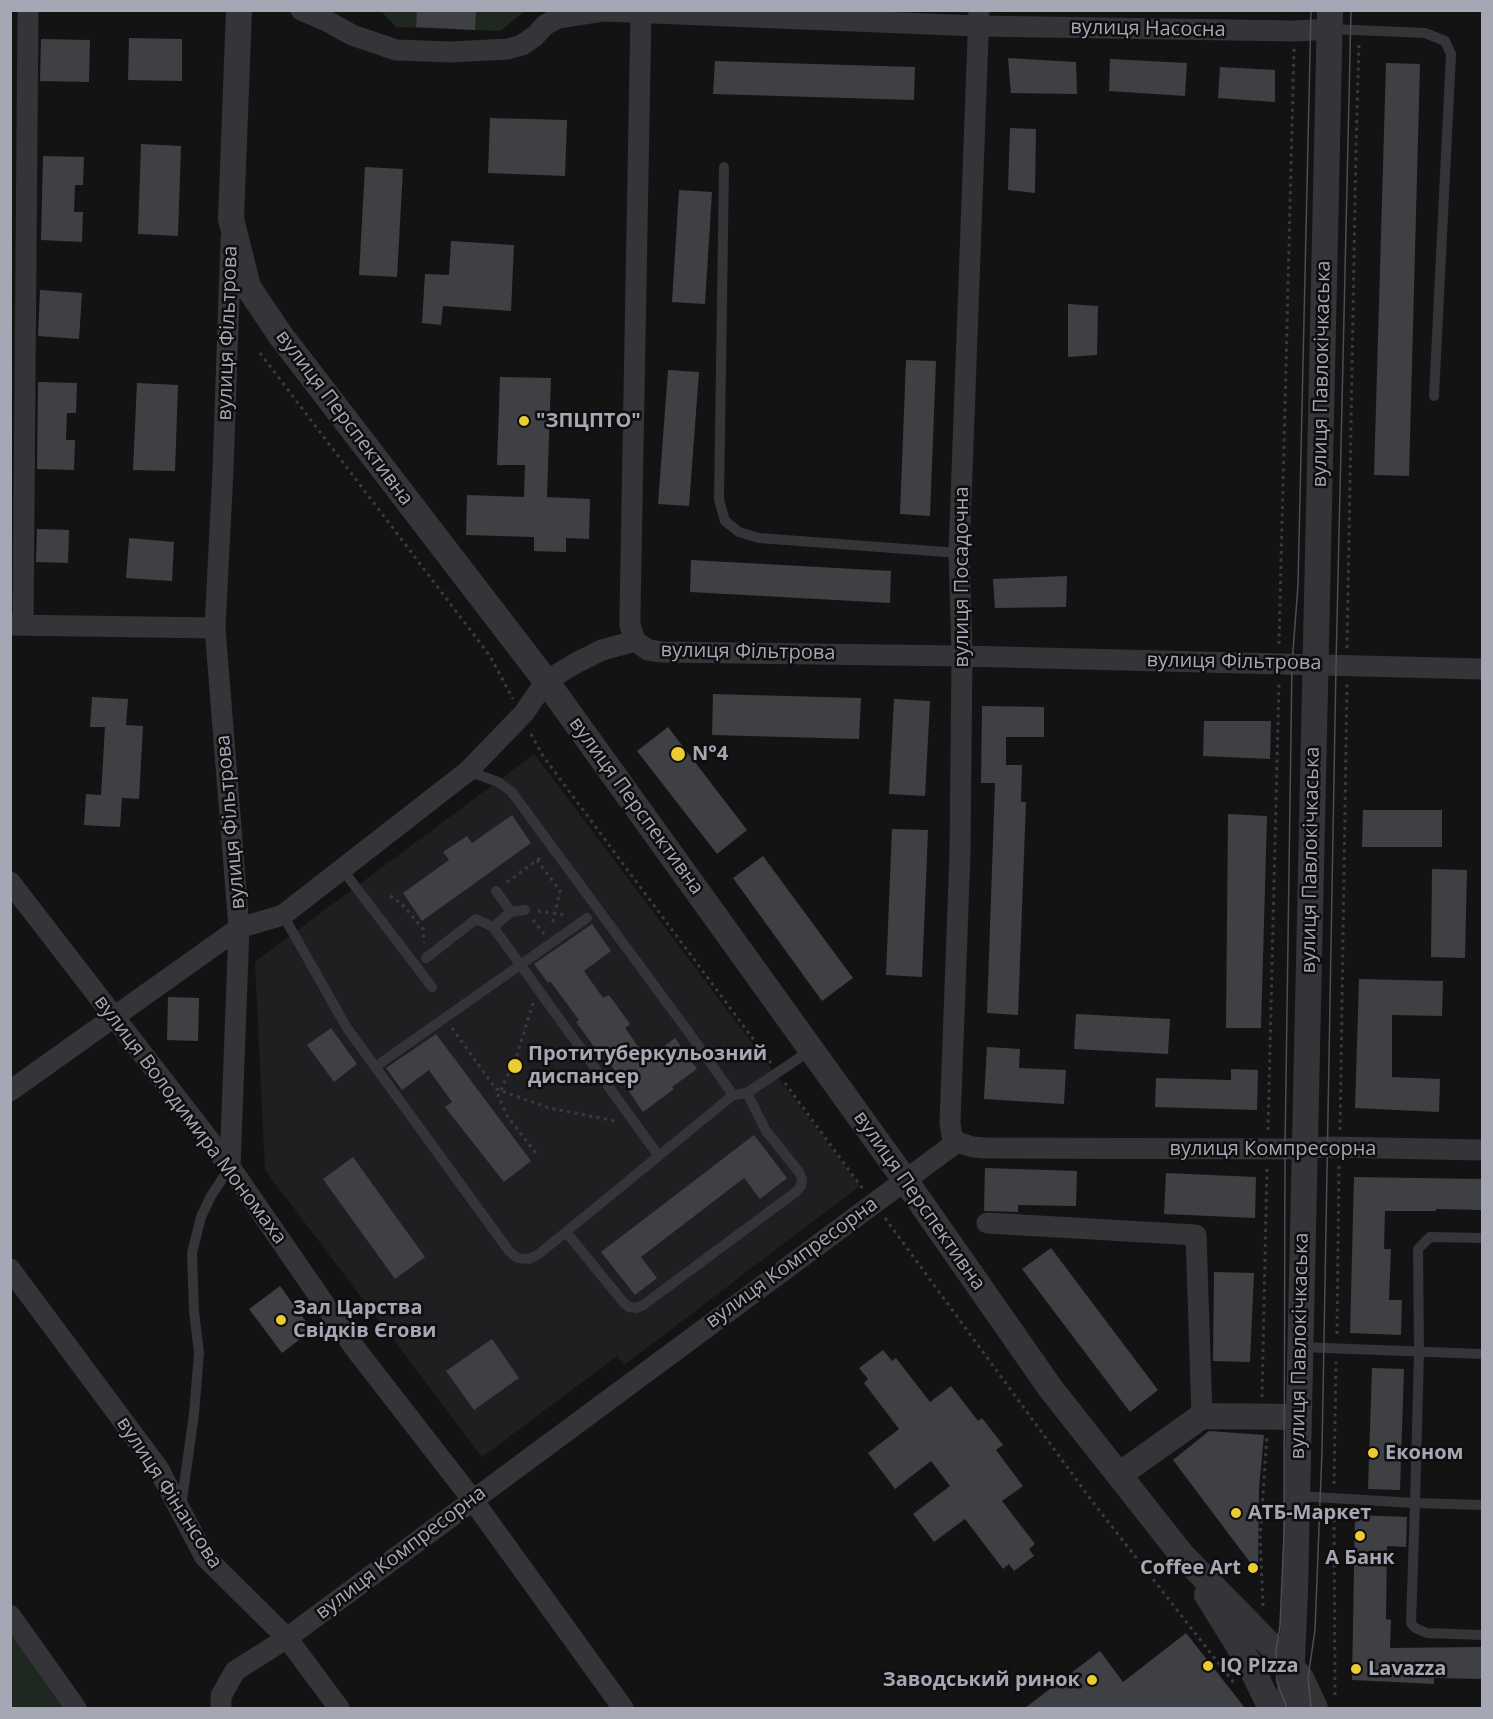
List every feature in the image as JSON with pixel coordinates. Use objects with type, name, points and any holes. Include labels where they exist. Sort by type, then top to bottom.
[{"type":"street","points":[[28,10],[17,625],[215,628]]},
{"type":"street","name":"вулиця Перспективна","points":[[239,10],[231,219],[248,286],[281,336],[546,681],[905,1180],[1051,1389],[1182,1554],[1325,1703]]},
{"type":"street","name":"вулиця Насосна","points":[[301,10],[352,35],[396,50],[451,52],[508,49],[522,45],[544,25],[569,15],[603,11],[979,18],[1295,31],[1330,20]]},
{"type":"street","points":[[636,641],[630,626],[630,614],[641,12]]},
{"type":"street","name":"вулиця Посадочна","points":[[957,1142],[952,1136],[950,1123],[960,853],[962,656],[959,553],[979,18]]},
{"type":"street","name":"вулиця Павлокічкаська","points":[[1288,1708],[1292,1682],[1297,1496],[1330,20]]},
{"type":"street","name":"вулиця Фільтрова","points":[[231,219],[223,470],[215,628],[239,928],[283,915],[468,771],[521,715],[546,681],[602,650],[636,641],[648,650],[662,652],[962,656],[1482,669]]},
{"type":"street","name":"вулиця Володимира Мономаха","points":[[10,882],[230,1167],[354,1347],[472,1499],[623,1708]]},
{"type":"street","points":[[10,1091],[239,928]]},
{"type":"street","points":[[230,1167],[239,928]]},
{"type":"street","name":"вулиця Компресорна","points":[[220,1708],[221,1696],[236,1671],[287,1638],[957,1142],[985,1148],[1482,1150]]},
{"type":"street","points":[[987,1223],[1196,1235],[1202,1416]]},
{"type":"street","name":"вулиця Фінансова","points":[[10,1269],[158,1468],[205,1557],[287,1638],[339,1708]]},
{"type":"street","points":[[1119,1475],[1202,1416],[1298,1417]]},
{"type":"street","name":"вулиця Перспективна","points":[[1182,1554],[1248,1660],[1271,1708]]},
{"type":"street","points":[[10,1615],[76,1708]]},
{"type":"lane","points":[[1330,20],[1360,31],[1425,33],[1445,41],[1451,54],[1434,396]]},
{"type":"lane","points":[[724,167],[719,500],[725,520],[739,532],[759,538],[959,553]]},
{"type":"lane","points":[[468,771],[498,782],[511,791],[733,1095]]},
{"type":"lane","points":[[342,870],[432,987]]},
{"type":"lane","points":[[496,891],[512,912]]},
{"type":"lane","points":[[493,927],[512,912],[525,910]]},
{"type":"lane","points":[[283,915],[347,1028],[508,1251],[517,1258],[529,1259],[539,1254],[733,1095],[747,1093],[812,1050]]},
{"type":"lane","points":[[375,1067],[587,918]]},
{"type":"lane","points":[[426,958],[476,919],[493,927],[658,1155]]},
{"type":"lane","points":[[566,1232],[624,1303],[636,1308],[642,1306],[797,1191],[802,1179],[799,1172],[766,1131],[747,1093]]},
{"type":"lane","points":[[181,1511],[194,1414],[199,1353],[194,1311],[192,1253],[201,1217],[211,1196],[230,1167]]},
{"type":"lane","points":[[1482,1238],[1430,1237],[1418,1249],[1419,1352],[1411,1623],[1415,1628],[1427,1633],[1482,1635]]},
{"type":"lane","points":[[1300,1347],[1482,1354]]},
{"type":"lane","points":[[1297,1496],[1482,1505]]},
{"type":"path","points":[[1263,1608],[1260,1538],[1265,1485],[1266,1417],[1262,1401],[1267,1149],[1295,31]]},
{"type":"path","points":[[1345,794],[1355,159],[1360,31]]},
{"type":"path","points":[[260,353],[490,656],[543,756],[1092,1501],[1238,1689]]},
{"type":"path","points":[[496,891],[552,848]]},
{"type":"path","points":[[525,910],[548,939],[560,891],[537,861]]},
{"type":"path","points":[[525,910],[587,918]]},
{"type":"path","points":[[537,988],[521,1044],[498,1096],[508,1117],[538,1156]]},
{"type":"path","points":[[500,1091],[549,1108],[609,1121],[631,1119]]},
{"type":"path","points":[[1325,1703],[1334,1498]]},
{"type":"shaded area","points":[[381,11],[525,11],[500,31],[396,27]]},
{"type":"shaded area","name":"Протитуберкульозний диспансер","points":[[534,754],[860,1186],[624,1365],[617,1356],[482,1457],[265,1170],[255,962]]},
{"type":"shaded area","points":[[11,1631],[65,1708],[11,1708]]},
{"type":"building","points":[[417,10],[476,10],[475,30],[416,27]]},
{"type":"building","points":[[129,38],[182,39],[182,81],[128,80]]},
{"type":"building","points":[[41,39],[90,40],[89,82],[40,81]]},
{"type":"building","points":[[1008,58],[1076,62],[1077,94],[1011,93]]},
{"type":"building","points":[[1110,59],[1187,63],[1185,96],[1109,91]]},
{"type":"building","points":[[715,61],[915,67],[914,100],[713,94]]},
{"type":"building","points":[[1386,63],[1420,64],[1409,476],[1374,475]]},
{"type":"building","points":[[1220,67],[1275,70],[1275,102],[1218,98]]},
{"type":"building","points":[[490,118],[567,120],[565,176],[488,173]]},
{"type":"building","points":[[1010,128],[1036,129],[1035,193],[1008,190]]},
{"type":"building","points":[[141,144],[181,146],[178,236],[138,234]]},
{"type":"building","points":[[43,156],[84,157],[83,185],[75,185],[74,212],[83,212],[82,242],[41,240]]},
{"type":"building","points":[[365,167],[403,169],[397,277],[359,275]]},
{"type":"building","points":[[679,190],[712,192],[705,304],[672,302]]},
{"type":"building","points":[[451,241],[514,245],[511,311],[443,306],[441,325],[422,323],[425,274],[449,275]]},
{"type":"building","points":[[40,290],[82,293],[79,339],[38,336]]},
{"type":"building","points":[[1068,304],[1098,306],[1097,355],[1068,357]]},
{"type":"building","points":[[906,360],[936,361],[930,516],[900,514]]},
{"type":"building","points":[[668,370],[699,372],[689,506],[658,504]]},
{"type":"building","name":"\"ЗПЦПТО\"","points":[[500,377],[551,378],[547,497],[590,499],[589,539],[566,538],[566,552],[534,551],[534,537],[466,535],[467,495],[524,497],[525,465],[497,465]]},
{"type":"building","points":[[38,382],[77,383],[76,413],[67,413],[66,440],[75,440],[74,470],[37,469]]},
{"type":"building","points":[[137,383],[178,385],[175,471],[133,470]]},
{"type":"building","points":[[37,529],[69,530],[68,563],[36,562]]},
{"type":"building","points":[[129,538],[174,542],[172,581],[126,578]]},
{"type":"building","points":[[691,560],[891,571],[890,603],[690,592]]},
{"type":"building","points":[[1067,576],[1066,607],[995,608],[993,579]]},
{"type":"building","points":[[713,694],[861,698],[859,739],[712,735]]},
{"type":"building","points":[[92,697],[128,699],[126,725],[143,726],[139,799],[122,798],[120,827],[84,825],[86,794],[101,795],[105,727],[90,727]]},
{"type":"building","points":[[894,699],[930,701],[925,796],[889,794]]},
{"type":"building","points":[[982,706],[1044,707],[1044,737],[1006,737],[1006,765],[1022,765],[1021,802],[1026,802],[1018,1015],[987,1013],[995,783],[981,783]]},
{"type":"building","points":[[1204,721],[1271,721],[1270,759],[1203,756]]},
{"type":"building","points":[[668,727],[747,830],[717,854],[637,751]]},
{"type":"building","points":[[1363,810],[1442,810],[1442,847],[1362,847]]},
{"type":"building","points":[[1228,814],[1267,816],[1261,1028],[1226,1028]]},
{"type":"building","points":[[512,815],[531,843],[422,921],[403,893],[449,860],[443,852],[467,836],[472,843]]},
{"type":"building","points":[[892,829],[928,830],[922,977],[886,975]]},
{"type":"building","points":[[763,856],[853,978],[822,1001],[733,878]]},
{"type":"building","points":[[1432,869],[1467,870],[1465,958],[1431,957]]},
{"type":"building","points":[[592,924],[611,951],[584,971],[603,998],[609,995],[630,1024],[625,1028],[647,1059],[675,1038],[697,1069],[643,1112],[600,1049],[597,1051],[576,1022],[579,1020],[550,981],[548,983],[534,964]]},
{"type":"building","points":[[1359,979],[1443,981],[1442,1016],[1392,1015],[1392,1077],[1440,1079],[1439,1112],[1355,1108]]},
{"type":"building","points":[[168,997],[199,998],[198,1041],[167,1040]]},
{"type":"building","points":[[1076,1014],[1170,1019],[1168,1054],[1074,1049]]},
{"type":"building","points":[[331,1028],[357,1064],[334,1082],[307,1045]]},
{"type":"building","points":[[436,1034],[531,1161],[504,1182],[445,1107],[452,1102],[429,1070],[402,1090],[386,1068]]},
{"type":"building","points":[[987,1047],[1020,1049],[1019,1068],[1066,1070],[1064,1104],[984,1099]]},
{"type":"building","points":[[1231,1069],[1258,1070],[1257,1110],[1155,1107],[1156,1078],[1231,1080]]},
{"type":"building","points":[[754,1135],[787,1178],[760,1199],[744,1178],[641,1257],[657,1278],[635,1295],[601,1252]]},
{"type":"building","points":[[353,1157],[425,1257],[395,1279],[323,1179]]},
{"type":"building","points":[[985,1168],[1077,1171],[1076,1206],[1018,1205],[1018,1212],[984,1211]]},
{"type":"building","points":[[1166,1173],[1256,1177],[1255,1218],[1164,1214]]},
{"type":"building","points":[[1354,1177],[1482,1179],[1482,1210],[1385,1211],[1384,1249],[1391,1249],[1389,1300],[1402,1300],[1401,1335],[1350,1333]]},
{"type":"building","points":[[1051,1248],[1158,1390],[1130,1412],[1022,1269]]},
{"type":"building","points":[[1214,1272],[1254,1273],[1250,1362],[1213,1361]]},
{"type":"building","name":"Зал Царства Свідків Єгови","points":[[280,1286],[312,1330],[282,1353],[249,1309]]},
{"type":"building","points":[[492,1339],[519,1378],[474,1410],[446,1371]]},
{"type":"building","points":[[883,1350],[892,1361],[896,1358],[930,1402],[951,1386],[978,1421],[982,1418],[1003,1445],[996,1450],[1023,1486],[1002,1501],[1035,1544],[1029,1549],[1034,1556],[1014,1571],[1009,1564],[1003,1569],[965,1519],[934,1542],[913,1514],[950,1486],[931,1461],[895,1489],[868,1453],[899,1429],[864,1383],[868,1379],[859,1368]]},
{"type":"building","points":[[1372,1368],[1404,1369],[1400,1490],[1368,1489]]},
{"type":"building","name":"АТБ-Маркет","points":[[1209,1431],[1264,1435],[1259,1488],[1258,1573],[1173,1460]]},
{"type":"building","points":[[1355,1515],[1407,1517],[1406,1547],[1387,1546],[1386,1619],[1391,1620],[1390,1648],[1482,1647],[1482,1679],[1434,1678],[1434,1684],[1352,1680]]},
{"type":"building","points":[[1186,1633],[1245,1708],[1025,1708],[1100,1651],[1123,1682]]},
{"type":"tram line","points":[[1287,1708],[1277,1682],[1276,1650],[1280,1626],[1284,1534],[1285,1149],[1292,664],[1298,585],[1311,10]]},
{"type":"tram line","points":[[1311,1708],[1308,1678],[1315,1630],[1322,1451],[1336,665],[1351,10]]},
{"type":"place","name":"\"ЗПЦПТО\"","points":[[524,421]]},
{"type":"place","name":"N°4","points":[[678,754]]},
{"type":"place","name":"Протитуберкульозний диспансер","points":[[515,1066]]},
{"type":"place","name":"Зал Царства Свідків Єгови","points":[[281,1320]]},
{"type":"place","name":"Економ","points":[[1373,1453]]},
{"type":"place","name":"АТБ-Маркет","points":[[1236,1513]]},
{"type":"place","name":"А Банк","points":[[1360,1536]]},
{"type":"place","name":"Coffee Art","points":[[1253,1568]]},
{"type":"place","name":"IQ PIzza","points":[[1208,1666]]},
{"type":"place","name":"Lavazza","points":[[1356,1669]]},
{"type":"place","name":"Заводський ринок","points":[[1092,1680]]}]
